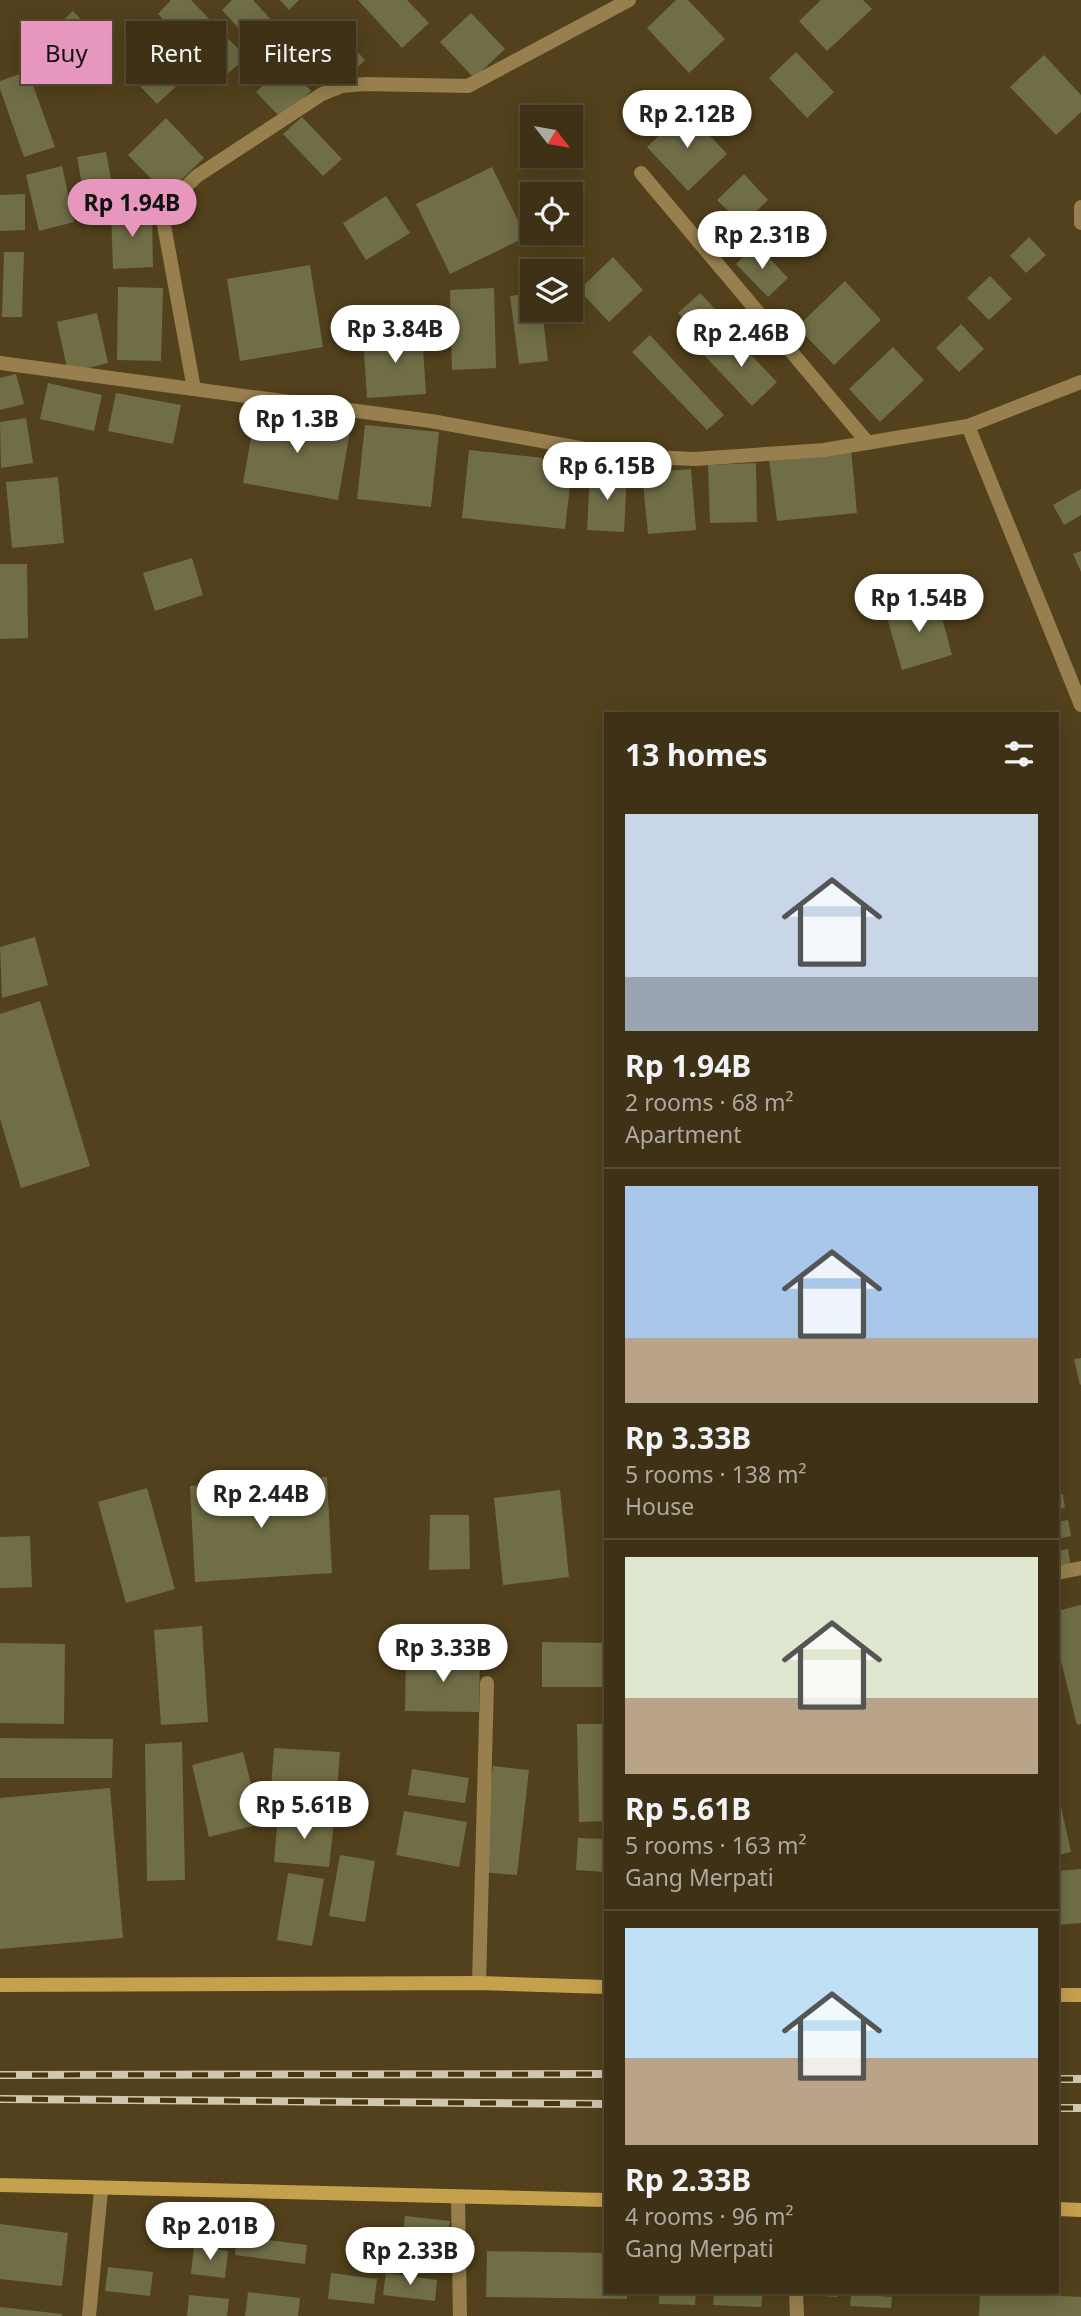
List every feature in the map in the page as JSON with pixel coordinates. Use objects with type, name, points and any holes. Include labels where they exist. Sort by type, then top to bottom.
[{"type":"main road","points":[[0,1985],[479,1983],[604,1987]]},
{"type":"main road","points":[[1059,1995],[1081,1995]]},
{"type":"main road","points":[[0,2185],[458,2199],[604,2200]]},
{"type":"main road","points":[[1059,2209],[1081,2210]]},
{"type":"street","points":[[194,389],[164,225],[174,198],[197,176],[322,94],[342,86],[365,84],[468,86],[629,0]]},
{"type":"street","points":[[641,173],[868,443]]},
{"type":"street","points":[[1081,207],[1081,223]]},
{"type":"street","points":[[0,363],[431,421],[624,456],[695,459],[766,456],[868,443],[968,426],[1081,382]]},
{"type":"street","points":[[968,426],[1081,705]]},
{"type":"street","points":[[1059,1573],[1081,1568]]},
{"type":"street","points":[[479,1983],[487,1683]]},
{"type":"street","points":[[89,2316],[101,2190]]},
{"type":"street","points":[[458,2199],[460,2316]]},
{"type":"street","points":[[796,2294],[797,2316]]},
{"type":"building","points":[[171,0],[191,0],[211,21],[165,21],[158,14]]},
{"type":"building","points":[[232,0],[253,0],[272,21],[240,21],[240,30],[222,10]]},
{"type":"building","points":[[280,0],[299,0],[289,10]]},
{"type":"building","points":[[358,0],[407,0],[429,23],[402,48]]},
{"type":"building","points":[[676,0],[688,0],[725,39],[689,73],[647,28]]},
{"type":"building","points":[[821,0],[863,0],[872,9],[827,51],[799,21]]},
{"type":"building","points":[[73,11],[82,21],[63,21]]},
{"type":"building","points":[[471,13],[505,49],[474,78],[440,42]]},
{"type":"building","points":[[226,36],[240,51],[240,63],[226,75]]},
{"type":"building","points":[[356,50],[365,60],[356,69]]},
{"type":"building","points":[[796,52],[834,92],[807,118],[769,78]]},
{"type":"building","points":[[1044,55],[1081,95],[1081,112],[1056,135],[1010,87]]},
{"type":"building","points":[[21,74],[21,84],[33,84],[55,147],[24,157],[0,89],[0,81]]},
{"type":"building","points":[[138,84],[179,84],[157,104]]},
{"type":"building","points":[[265,84],[305,84],[311,91],[282,119],[256,92]]},
{"type":"building","points":[[686,110],[727,154],[688,191],[647,147]]},
{"type":"building","points":[[302,117],[342,159],[323,176],[283,134]]},
{"type":"building","points":[[166,118],[204,158],[166,194],[128,155]]},
{"type":"building","points":[[106,152],[113,190],[84,195],[77,157]]},
{"type":"building","points":[[62,166],[74,222],[39,231],[26,175]]},
{"type":"building","points":[[492,167],[520,225],[520,240],[450,274],[416,204]]},
{"type":"building","points":[[744,174],[768,200],[742,225],[717,200]]},
{"type":"building","points":[[25,194],[25,230],[0,231],[0,195]]},
{"type":"building","points":[[386,196],[410,233],[366,260],[343,223]]},
{"type":"building","points":[[152,210],[153,267],[113,269],[111,211]]},
{"type":"building","points":[[1029,237],[1046,255],[1026,273],[1010,256]]},
{"type":"building","points":[[756,244],[788,278],[768,297],[736,264]]},
{"type":"building","points":[[4,252],[24,252],[22,317],[2,317]]},
{"type":"building","points":[[613,257],[643,290],[609,322],[583,294],[583,286]]},
{"type":"building","points":[[310,265],[323,347],[240,361],[227,279]]},
{"type":"building","points":[[990,276],[1012,299],[989,320],[967,298]]},
{"type":"building","points":[[845,281],[881,320],[834,365],[797,327]]},
{"type":"building","points":[[118,287],[163,288],[161,361],[117,360]]},
{"type":"building","points":[[494,288],[496,368],[452,370],[450,290]]},
{"type":"building","points":[[700,293],[720,314],[698,335],[678,313]]},
{"type":"building","points":[[520,295],[520,322],[543,322],[548,361],[519,364],[510,296]]},
{"type":"building","points":[[97,313],[108,363],[68,373],[57,322]]},
{"type":"building","points":[[961,324],[984,349],[959,372],[936,348]]},
{"type":"building","points":[[422,332],[426,394],[367,398],[363,337]]},
{"type":"building","points":[[729,332],[777,382],[752,406],[704,355]]},
{"type":"building","points":[[650,335],[724,415],[707,430],[632,352]]},
{"type":"building","points":[[893,347],[924,380],[880,422],[849,389]]},
{"type":"building","points":[[16,374],[24,404],[0,410],[0,378]]},
{"type":"building","points":[[48,383],[102,395],[94,431],[40,419]]},
{"type":"building","points":[[116,393],[181,405],[173,444],[108,431]]},
{"type":"building","points":[[256,410],[351,426],[338,500],[243,483]]},
{"type":"building","points":[[26,418],[33,463],[1,468],[0,422]]},
{"type":"building","points":[[365,425],[439,432],[431,507],[357,499]]},
{"type":"building","points":[[851,449],[857,513],[777,521],[769,459]]},
{"type":"building","points":[[469,450],[573,461],[565,529],[462,518]]},
{"type":"building","points":[[756,463],[757,522],[710,523],[708,465]]},
{"type":"building","points":[[691,469],[696,530],[648,534],[642,473]]},
{"type":"building","points":[[590,472],[627,474],[624,532],[587,530]]},
{"type":"building","points":[[58,477],[64,543],[12,548],[6,482]]},
{"type":"building","points":[[1081,489],[1081,515],[1064,525],[1053,505]]},
{"type":"building","points":[[1081,551],[1081,572],[1073,554]]},
{"type":"building","points":[[192,558],[203,595],[155,611],[143,573]]},
{"type":"building","points":[[0,564],[27,564],[28,638],[0,639]]},
{"type":"building","points":[[937,599],[952,655],[902,670],[886,614]]},
{"type":"building","points":[[35,937],[48,985],[2,998],[0,947]]},
{"type":"building","points":[[40,1001],[90,1166],[21,1188],[0,1119],[0,1014]]},
{"type":"building","points":[[1081,1358],[1081,1384],[1080,1385],[1074,1359]]},
{"type":"building","points":[[327,1477],[332,1573],[195,1582],[190,1486]]},
{"type":"building","points":[[147,1488],[175,1589],[126,1603],[98,1502]]},
{"type":"building","points":[[560,1490],[569,1577],[503,1585],[494,1498]]},
{"type":"building","points":[[1063,1494],[1065,1508],[1059,1509],[1059,1495]]},
{"type":"building","points":[[430,1515],[469,1515],[470,1569],[429,1570]]},
{"type":"building","points":[[1068,1520],[1071,1536],[1059,1539],[1059,1522]]},
{"type":"building","points":[[30,1536],[32,1587],[0,1588],[0,1537]]},
{"type":"building","points":[[1068,1549],[1071,1568],[1059,1570],[1059,1551]]},
{"type":"building","points":[[1081,1605],[1081,1724],[1077,1725],[1059,1653],[1059,1610]]},
{"type":"building","points":[[202,1626],[208,1722],[161,1725],[154,1630]]},
{"type":"building","points":[[542,1642],[604,1643],[604,1687],[542,1687]]},
{"type":"building","points":[[0,1643],[65,1644],[64,1724],[0,1723]]},
{"type":"building","points":[[406,1656],[480,1657],[479,1712],[405,1711]]},
{"type":"building","points":[[577,1724],[604,1724],[604,1821],[579,1822]]},
{"type":"building","points":[[0,1738],[113,1739],[112,1778],[0,1778]]},
{"type":"building","points":[[182,1742],[185,1880],[147,1881],[145,1744]]},
{"type":"building","points":[[274,1748],[340,1752],[336,1805],[270,1802]]},
{"type":"building","points":[[243,1752],[261,1824],[209,1837],[192,1765]]},
{"type":"building","points":[[493,1766],[529,1770],[517,1875],[480,1872]]},
{"type":"building","points":[[412,1769],[469,1778],[465,1803],[408,1795]]},
{"type":"building","points":[[110,1788],[123,1938],[0,1949],[0,1798]]},
{"type":"building","points":[[1059,1797],[1071,1852],[1059,1855]]},
{"type":"building","points":[[404,1811],[467,1822],[459,1867],[396,1855]]},
{"type":"building","points":[[278,1815],[334,1821],[329,1867],[274,1862]]},
{"type":"building","points":[[578,1838],[604,1839],[604,1872],[576,1870]]},
{"type":"building","points":[[340,1855],[375,1861],[365,1922],[329,1916]]},
{"type":"building","points":[[1081,1869],[1081,1923],[1059,1925],[1059,1871]]},
{"type":"building","points":[[288,1873],[324,1879],[312,1946],[277,1940]]},
{"type":"building","points":[[405,2216],[450,2221],[444,2264],[400,2258]]},
{"type":"building","points":[[0,2224],[68,2233],[62,2286],[0,2279]]},
{"type":"building","points":[[237,2236],[307,2245],[305,2264],[235,2255]]},
{"type":"building","points":[[194,2247],[228,2251],[225,2278],[191,2274]]},
{"type":"building","points":[[487,2251],[604,2253],[604,2294],[627,2294],[627,2299],[486,2297]]},
{"type":"building","points":[[108,2267],[153,2272],[150,2296],[105,2291]]},
{"type":"building","points":[[331,2273],[377,2279],[374,2304],[328,2299]]},
{"type":"building","points":[[386,2273],[437,2280],[435,2301],[383,2295]]},
{"type":"building","points":[[248,2292],[300,2298],[298,2316],[245,2316]]},
{"type":"building","points":[[659,2294],[696,2294],[695,2305],[659,2304]]},
{"type":"building","points":[[714,2294],[763,2294],[761,2307],[713,2305]]},
{"type":"building","points":[[837,2294],[837,2297],[809,2295]]},
{"type":"building","points":[[851,2294],[892,2297],[891,2308],[850,2306]]},
{"type":"building","points":[[980,2294],[1081,2297],[1081,2316],[979,2316]]},
{"type":"building","points":[[189,2295],[229,2299],[227,2316],[187,2316]]},
{"type":"building","points":[[0,2307],[62,2314],[62,2316],[0,2316]]},
{"type":"railway","points":[[0,2075],[604,2074]]},
{"type":"railway","points":[[1059,2079],[1081,2079]]},
{"type":"railway","points":[[0,2099],[604,2104]]},
{"type":"railway","points":[[1059,2108],[1081,2108]]}]
